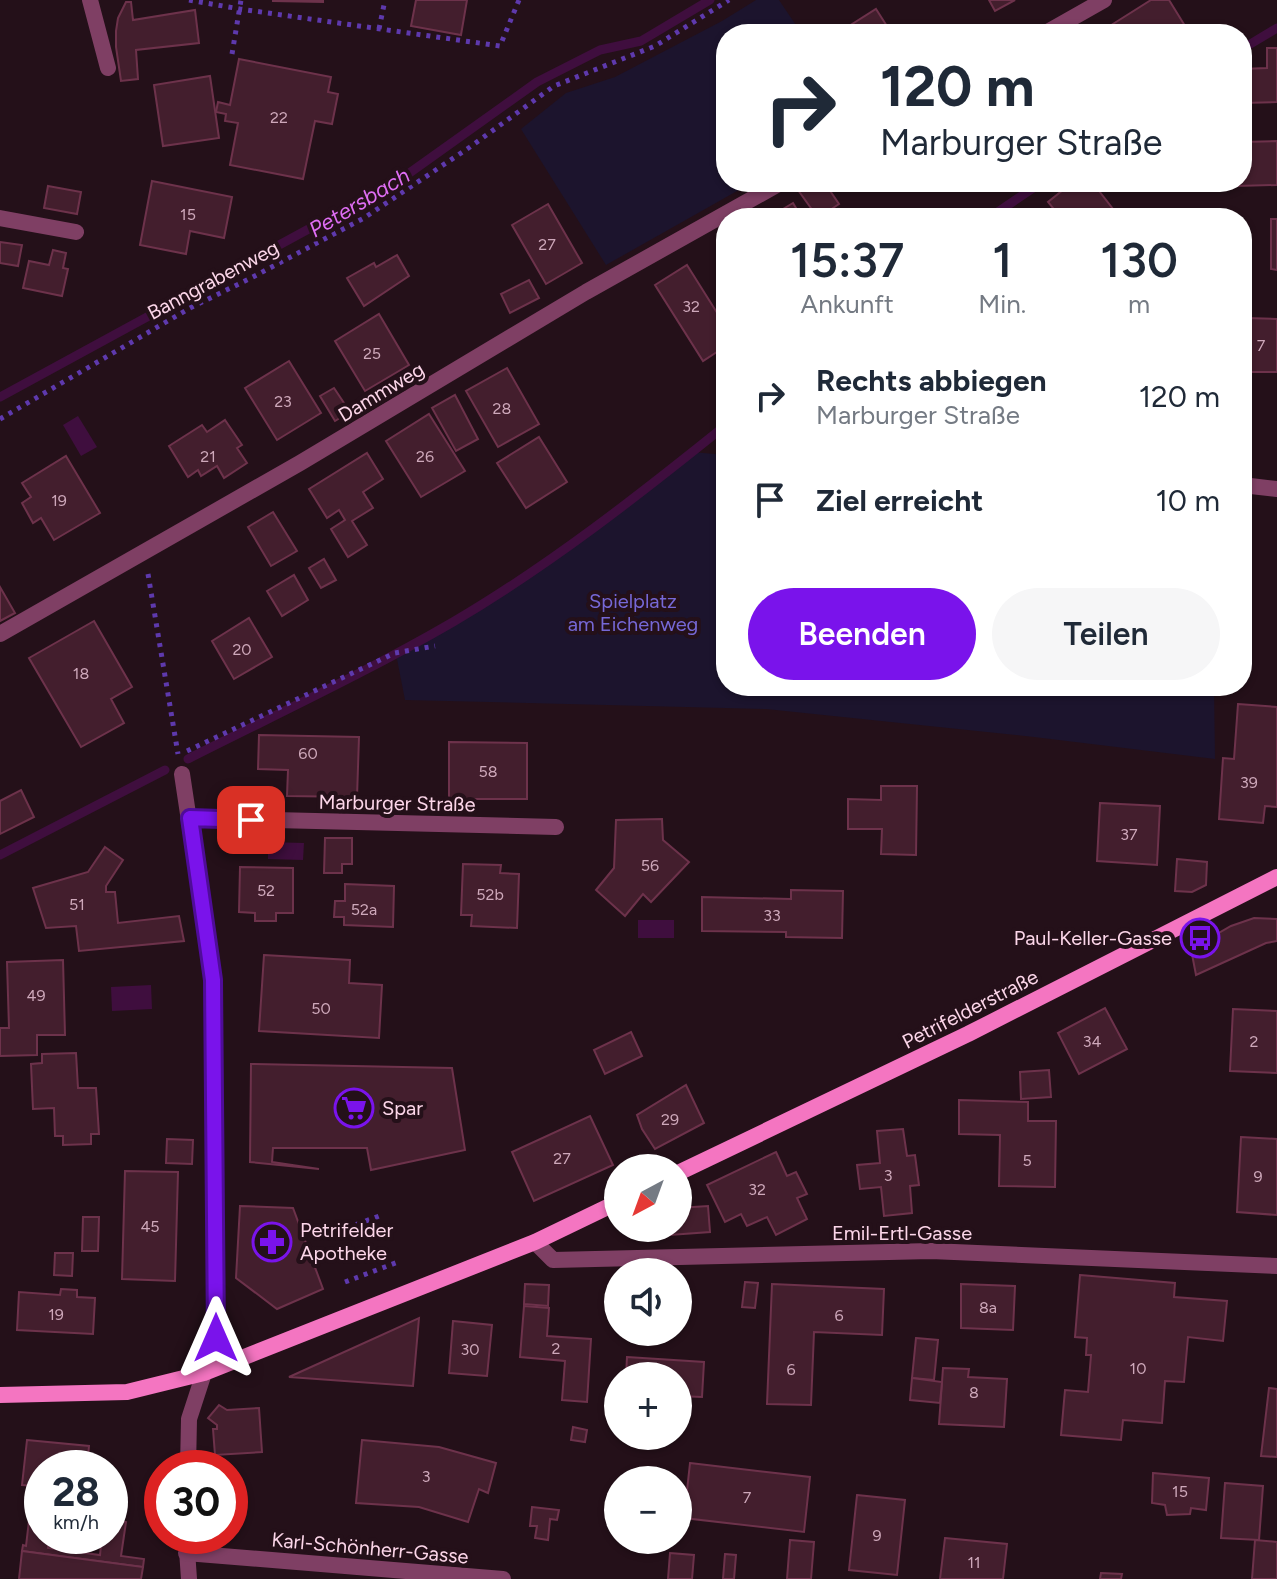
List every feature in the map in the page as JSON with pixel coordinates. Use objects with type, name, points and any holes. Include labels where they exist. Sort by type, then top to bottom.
[{"type":"main road","name":"Petrifelderstraße","points":[[692,1166],[968,1034],[1277,877]]},
{"type":"main road","points":[[0,1395],[127,1392],[204,1373],[535,1242],[604,1209]]},
{"type":"street","points":[[90,0],[108,68]]},
{"type":"street","points":[[1062,24],[1104,0]]},
{"type":"street","name":"Dammweg","points":[[736,208],[764,192]]},
{"type":"street","points":[[0,218],[76,232]]},
{"type":"street","name":"Dammweg","points":[[0,634],[300,463],[586,292],[716,219]]},
{"type":"street","points":[[1252,486],[1277,489]]},
{"type":"street","points":[[182,774],[213,980],[216,1350],[204,1373],[189,1419],[188,1450]]},
{"type":"street","name":"Marburger Straße","points":[[190,818],[556,827]]},
{"type":"street","name":"Emil-Ertl-Gasse","points":[[535,1242],[553,1260],[931,1251],[1277,1266]]},
{"type":"street","name":"Karl-Schönherr-Gasse","points":[[248,1551],[503,1579]]},
{"type":"street","points":[[187,1554],[189,1579]]},
{"type":"path","points":[[189,0],[500,46],[519,0]]},
{"type":"path","points":[[232,54],[241,0]]},
{"type":"path","points":[[379,29],[385,0]]},
{"type":"path","name":"Banngrabenweg","points":[[0,419],[190,308],[364,218],[554,86],[655,46],[729,0]]},
{"type":"path","points":[[144,550],[178,753],[189,751],[395,653],[435,646]]},
{"type":"path","points":[[328,1235],[382,1215]]},
{"type":"path","points":[[345,1282],[398,1262]]},
{"type":"green space","points":[[756,0],[779,0],[795,24],[716,24]]},
{"type":"green space","points":[[716,24],[716,192],[735,192],[606,265],[521,129],[566,93],[615,77]]},
{"type":"green space","name":"Spielplatz am Eichenweg","points":[[692,452],[716,454],[716,696],[1214,696],[1215,759],[766,709],[405,700],[396,654],[545,563]]},
{"type":"shaded area","points":[[78,416],[97,447],[81,456],[63,425]]},
{"type":"shaded area","points":[[268,842],[304,843],[303,860],[268,859]]},
{"type":"shaded area","points":[[638,920],[674,920],[674,938],[638,938]]},
{"type":"shaded area","points":[[151,985],[152,1009],[112,1011],[111,987]]},
{"type":"building","points":[[323,0],[323,2],[273,1]]},
{"type":"building","points":[[416,0],[467,0],[461,35],[411,26]]},
{"type":"building","points":[[989,0],[1015,0],[995,11]]},
{"type":"building","points":[[1151,0],[1169,0],[1184,24],[1113,24]]},
{"type":"building","points":[[126,2],[131,2],[133,20],[195,10],[199,43],[136,50],[138,79],[121,81],[116,31]]},
{"type":"building","points":[[876,9],[886,24],[852,24]]},
{"type":"building","points":[[1267,48],[1277,48],[1277,102],[1252,103],[1252,69],[1267,68]]},
{"type":"building","points":[[239,59],[331,77],[328,92],[338,94],[332,124],[315,121],[303,179],[230,165],[238,123],[225,121],[226,114],[216,112],[218,102],[230,105]]},
{"type":"building","points":[[210,76],[219,138],[163,146],[154,85]]},
{"type":"building","points":[[1277,141],[1277,185],[1252,186],[1252,142]]},
{"type":"building","points":[[152,181],[232,197],[224,238],[190,231],[186,254],[140,245]]},
{"type":"building","points":[[48,186],[81,192],[77,214],[44,208]]},
{"type":"building","points":[[799,192],[831,192],[839,204],[833,208],[811,208]]},
{"type":"building","points":[[1060,192],[1100,192],[1112,208],[1053,208],[1048,202]]},
{"type":"building","points":[[548,204],[582,263],[546,284],[512,225]]},
{"type":"building","points":[[1271,219],[1277,219],[1277,270],[1271,269]]},
{"type":"building","points":[[0,242],[22,245],[18,266],[0,263]]},
{"type":"building","points":[[53,250],[66,253],[63,268],[68,269],[62,296],[23,288],[29,261],[49,265]]},
{"type":"building","points":[[397,255],[409,276],[364,306],[347,278]]},
{"type":"building","points":[[687,265],[716,311],[716,353],[703,361],[655,285]]},
{"type":"building","points":[[529,280],[539,298],[510,313],[501,294]]},
{"type":"building","points":[[379,314],[409,365],[365,391],[335,341]]},
{"type":"building","points":[[1252,318],[1277,319],[1277,372],[1252,372]]},
{"type":"building","points":[[289,361],[321,413],[277,440],[245,388]]},
{"type":"building","points":[[507,368],[539,424],[498,447],[466,391]]},
{"type":"building","points":[[334,388],[350,412],[335,421],[320,396]]},
{"type":"building","points":[[455,395],[478,439],[456,451],[432,408]]},
{"type":"building","points":[[429,414],[465,471],[421,497],[386,441]]},
{"type":"building","points":[[225,420],[242,445],[237,448],[247,463],[224,478],[217,466],[201,476],[198,470],[188,477],[169,446],[202,425],[207,432]]},
{"type":"building","points":[[539,437],[567,482],[526,508],[497,463]]},
{"type":"building","points":[[367,453],[383,479],[363,492],[373,508],[352,521],[367,545],[348,557],[331,529],[345,520],[339,510],[327,518],[309,489]]},
{"type":"building","points":[[66,456],[100,513],[54,540],[41,518],[33,523],[22,503],[31,497],[22,483]]},
{"type":"building","points":[[273,512],[297,551],[271,566],[248,527]]},
{"type":"building","points":[[324,559],[336,580],[321,588],[309,568]]},
{"type":"building","points":[[294,575],[308,600],[282,616],[267,591]]},
{"type":"building","points":[[0,587],[15,613],[0,621]]},
{"type":"building","points":[[249,618],[272,657],[234,679],[212,641]]},
{"type":"building","points":[[94,621],[132,687],[111,699],[124,723],[81,747],[29,658]]},
{"type":"building","points":[[1238,704],[1277,707],[1277,807],[1265,806],[1263,823],[1219,819],[1223,758],[1234,759]]},
{"type":"building","points":[[259,735],[359,737],[357,797],[287,796],[288,770],[258,769]]},
{"type":"building","points":[[449,742],[527,743],[527,799],[449,799]]},
{"type":"building","points":[[881,786],[917,786],[916,855],[881,854],[882,829],[848,829],[848,799],[881,800]]},
{"type":"building","points":[[21,790],[34,817],[0,834],[0,801]]},
{"type":"building","points":[[1100,803],[1160,806],[1157,865],[1097,861]]},
{"type":"building","points":[[662,819],[663,840],[689,862],[651,902],[643,894],[625,916],[596,890],[614,868],[616,820]]},
{"type":"building","points":[[325,838],[352,838],[352,864],[342,864],[342,873],[324,873]]},
{"type":"building","points":[[105,847],[123,860],[106,886],[106,892],[115,892],[118,923],[179,916],[184,941],[79,951],[76,926],[46,928],[33,888],[88,872]]},
{"type":"building","points":[[1177,859],[1207,862],[1206,885],[1192,892],[1175,891]]},
{"type":"building","points":[[463,864],[501,865],[500,873],[519,874],[517,928],[471,926],[472,915],[461,915]]},
{"type":"building","points":[[240,867],[293,868],[293,913],[276,913],[276,921],[255,921],[255,913],[239,912]]},
{"type":"building","points":[[345,884],[394,886],[393,927],[344,925],[344,917],[334,917],[335,901],[345,901]]},
{"type":"building","points":[[791,890],[843,891],[842,938],[786,937],[786,932],[702,931],[702,897],[791,899]]},
{"type":"building","points":[[1254,918],[1277,919],[1277,941],[1266,943],[1196,975],[1191,949],[1231,926]]},
{"type":"building","points":[[264,955],[350,960],[349,983],[382,985],[379,1038],[259,1031]]},
{"type":"building","points":[[63,960],[65,1035],[37,1035],[37,1055],[0,1056],[0,1028],[9,1028],[7,962]]},
{"type":"building","points":[[1105,1008],[1127,1049],[1079,1074],[1058,1033]]},
{"type":"building","points":[[1233,1009],[1277,1011],[1277,1073],[1230,1071]]},
{"type":"building","points":[[631,1032],[642,1056],[605,1074],[594,1050]]},
{"type":"building","points":[[76,1053],[78,1088],[96,1088],[99,1134],[91,1134],[91,1144],[63,1145],[63,1136],[55,1136],[54,1108],[33,1109],[31,1064],[42,1063],[42,1054]]},
{"type":"building","name":"Spar","points":[[251,1064],[452,1068],[465,1150],[371,1170],[367,1148],[273,1148],[272,1162],[319,1169],[250,1162]]},
{"type":"building","points":[[1049,1070],[1051,1097],[1021,1099],[1020,1072]]},
{"type":"building","points":[[686,1085],[704,1123],[655,1149],[637,1115]]},
{"type":"building","points":[[959,1100],[1028,1102],[1028,1121],[1056,1121],[1055,1187],[999,1186],[1000,1135],[959,1134]]},
{"type":"building","points":[[590,1116],[608,1154],[604,1154],[604,1169],[534,1201],[512,1152]]},
{"type":"building","points":[[903,1129],[907,1156],[915,1155],[919,1185],[910,1186],[912,1213],[884,1216],[881,1187],[860,1189],[857,1165],[880,1163],[877,1131]]},
{"type":"building","points":[[1241,1137],[1277,1139],[1277,1215],[1237,1212]]},
{"type":"building","points":[[167,1139],[193,1140],[192,1164],[166,1163]]},
{"type":"building","points":[[776,1152],[787,1176],[796,1172],[807,1194],[797,1198],[807,1219],[776,1235],[767,1217],[747,1226],[741,1214],[725,1222],[707,1185]]},
{"type":"building","points":[[125,1171],[178,1172],[175,1281],[122,1279]]},
{"type":"building","name":"Petrifelder Apotheke","points":[[240,1206],[293,1208],[323,1289],[277,1309],[236,1278]]},
{"type":"building","points":[[708,1206],[710,1232],[692,1233],[692,1207]]},
{"type":"building","points":[[83,1217],[99,1217],[98,1251],[82,1251]]},
{"type":"building","points":[[55,1253],[73,1253],[72,1276],[54,1275]]},
{"type":"building","points":[[1080,1275],[1175,1283],[1174,1297],[1227,1301],[1223,1341],[1188,1337],[1184,1382],[1165,1381],[1162,1423],[1123,1420],[1121,1440],[1061,1435],[1065,1390],[1088,1392],[1091,1355],[1086,1355],[1087,1338],[1075,1337]]},
{"type":"building","points":[[745,1282],[758,1283],[755,1308],[742,1307]]},
{"type":"building","points":[[525,1284],[549,1285],[548,1306],[524,1304]]},
{"type":"building","points":[[772,1284],[884,1289],[882,1335],[814,1332],[811,1405],[767,1404]]},
{"type":"building","points":[[961,1284],[1015,1286],[1013,1330],[961,1328]]},
{"type":"building","points":[[61,1289],[77,1290],[77,1297],[95,1298],[93,1334],[17,1330],[19,1292],[60,1295]]},
{"type":"building","points":[[524,1306],[549,1308],[547,1336],[591,1339],[587,1402],[562,1400],[565,1361],[520,1357]]},
{"type":"building","points":[[419,1318],[413,1386],[289,1377]]},
{"type":"building","points":[[453,1321],[492,1325],[487,1376],[449,1373]]},
{"type":"building","points":[[916,1338],[938,1340],[934,1380],[912,1378]]},
{"type":"building","points":[[627,1357],[704,1362],[702,1397],[692,1397],[692,1362],[627,1362]]},
{"type":"building","points":[[943,1368],[969,1369],[968,1377],[1007,1379],[1004,1427],[939,1424]]},
{"type":"building","points":[[912,1378],[942,1382],[940,1403],[910,1400]]},
{"type":"building","points":[[1269,1388],[1277,1389],[1277,1457],[1261,1456]]},
{"type":"building","points":[[219,1405],[227,1410],[259,1408],[262,1452],[215,1450],[213,1429],[217,1429],[217,1425],[208,1418]]},
{"type":"building","points":[[573,1427],[587,1430],[585,1442],[571,1440]]},
{"type":"building","points":[[27,1440],[89,1446],[89,1450],[26,1450]]},
{"type":"building","points":[[362,1440],[439,1447],[496,1463],[488,1493],[479,1489],[468,1522],[419,1507],[356,1503]]},
{"type":"building","points":[[690,1463],[810,1477],[804,1532],[692,1519]]},
{"type":"building","points":[[1153,1473],[1209,1478],[1206,1510],[1191,1508],[1190,1514],[1167,1515],[1165,1505],[1152,1503]]},
{"type":"building","points":[[1225,1483],[1263,1486],[1259,1540],[1221,1538]]},
{"type":"building","points":[[857,1495],[905,1500],[897,1575],[849,1570]]},
{"type":"building","points":[[532,1507],[559,1510],[557,1520],[550,1519],[548,1540],[535,1538],[537,1526],[530,1526]]},
{"type":"building","points":[[945,1538],[1007,1544],[1003,1579],[940,1579]]},
{"type":"building","points":[[790,1540],[814,1542],[811,1579],[787,1579]]},
{"type":"building","points":[[1255,1540],[1277,1542],[1277,1579],[1252,1579]]},
{"type":"building","points":[[22,1551],[24,1554],[143,1567],[141,1579],[19,1579]]},
{"type":"building","points":[[45,1554],[121,1554],[144,1559],[143,1567]]},
{"type":"building","points":[[670,1554],[694,1555],[692,1579],[668,1579]]},
{"type":"building","points":[[725,1554],[736,1555],[734,1579],[723,1579]]},
{"type":"building","points":[[1101,1573],[1122,1574],[1121,1579],[1100,1579]]},
{"type":"waterway","name":"Petersbach","points":[[0,397],[327,219],[380,194],[537,82],[600,50],[641,41],[710,0]]},
{"type":"waterway","points":[[1252,43],[1277,28]]},
{"type":"waterway","points":[[1004,208],[1027,192]]},
{"type":"waterway","points":[[188,759],[388,658],[489,600],[593,528],[716,433]]},
{"type":"waterway","points":[[0,855],[165,770]]},
{"type":"place","name":"Paul-Keller-Gasse","points":[[1200,938]]},
{"type":"place","name":"Spar","points":[[354,1108]]},
{"type":"place","name":"Petrifelder Apotheke","points":[[272,1242]]},
{"type":"route","points":[[216,1338],[213,980],[190,818],[251,820]]}]
